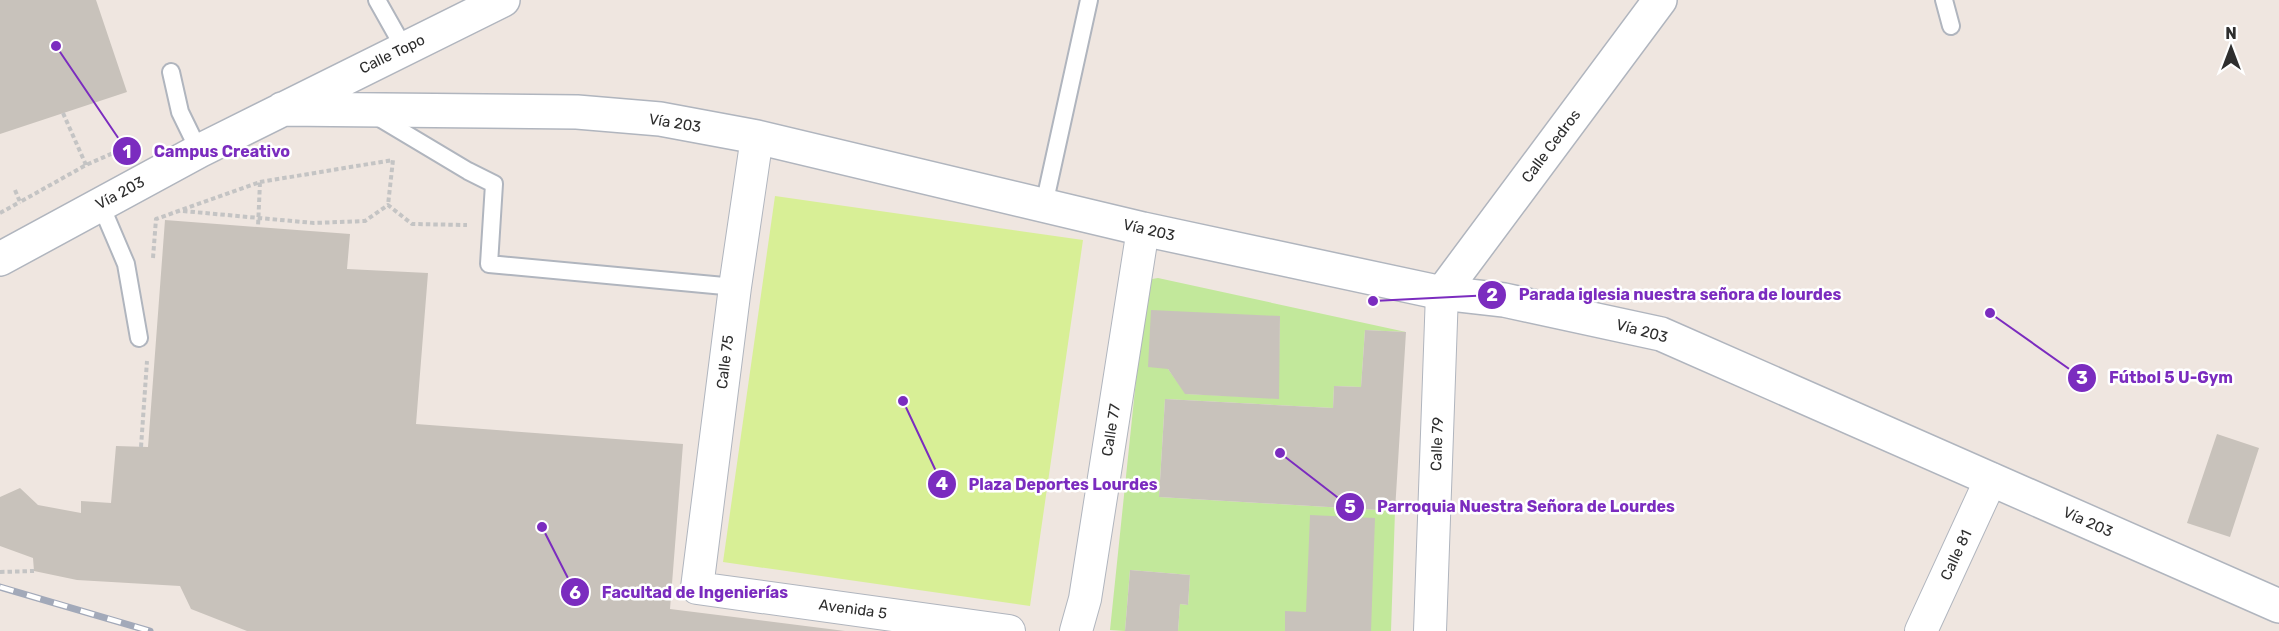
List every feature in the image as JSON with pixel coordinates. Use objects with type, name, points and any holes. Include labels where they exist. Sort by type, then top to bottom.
[{"type":"main road","name":"Calle Topo","points":[[282,109],[503,0]]},
{"type":"main road","name":"Calle Cedros","points":[[1442,293],[1660,0]]},
{"type":"main road","name":"Vía 203","points":[[0,259],[100,203],[282,109],[577,112],[660,119],[757,137],[1143,229],[1442,293],[1504,300],[1661,334],[2279,606]]},
{"type":"street","name":"Calle 75","points":[[697,588],[735,286],[757,137]]},
{"type":"street","name":"Calle 77","points":[[1076,631],[1085,599],[1143,229]]},
{"type":"street","name":"Calle 79","points":[[1430,631],[1442,293]]},
{"type":"street","name":"Calle 81","points":[[1921,631],[1991,479]]},
{"type":"street","name":"Avenida 5","points":[[697,588],[1009,631]]},
{"type":"lane","points":[[1044,206],[1089,0]]},
{"type":"lane","points":[[1944,0],[1951,26]]},
{"type":"lane","points":[[380,6],[404,48]]},
{"type":"lane","points":[[171,72],[180,112],[199,151]]},
{"type":"lane","points":[[365,110],[494,184],[489,264],[735,286]]},
{"type":"lane","points":[[100,203],[126,264],[143,345]]},
{"type":"path","points":[[63,113],[86,165]]},
{"type":"path","points":[[0,213],[86,165],[135,144]]},
{"type":"path","points":[[153,267],[156,219],[260,182],[393,160],[388,205],[365,221],[315,223],[181,211]]},
{"type":"path","points":[[258,227],[260,182]]},
{"type":"path","points":[[15,190],[20,202]]},
{"type":"path","points":[[388,205],[412,224],[491,225]]},
{"type":"path","points":[[141,447],[143,345]]},
{"type":"path","points":[[0,572],[34,571]]},
{"type":"green space","points":[[775,196],[1083,240],[1030,606],[723,562]]},
{"type":"green space","points":[[1158,278],[1406,332],[1365,330],[1361,387],[1334,386],[1333,408],[1165,399],[1159,497],[1395,511],[1391,631],[1178,631],[1180,604],[1188,605],[1190,575],[1130,570],[1125,631],[1110,630],[1146,284]],"holes":[[[1151,311],[1280,317],[1278,398],[1186,394],[1168,369]]]},
{"type":"building","points":[[0,0],[96,0],[127,92],[0,134]]},
{"type":"building","points":[[165,220],[350,234],[347,269],[428,273],[416,424],[683,444],[670,609],[845,631],[247,631],[191,609],[180,586],[77,580],[34,571],[33,558],[0,546],[0,497],[20,488],[38,505],[81,513],[81,501],[111,503],[116,446],[148,447]]},
{"type":"building","points":[[1151,310],[1280,316],[1279,399],[1185,394],[1168,369],[1148,367]]},
{"type":"building","points":[[1365,330],[1406,332],[1395,511],[1159,497],[1165,399],[1333,408],[1334,386],[1361,387]]},
{"type":"building","points":[[2217,434],[2259,448],[2230,537],[2187,523]]},
{"type":"building","points":[[1310,515],[1375,518],[1371,631],[1285,631],[1285,611],[1306,612]]},
{"type":"building","points":[[1130,570],[1190,575],[1188,605],[1180,604],[1178,631],[1125,631]]},
{"type":"railway","points":[[0,587],[150,631]]},
{"type":"place","name":"Campus Creativo","points":[[56,46]]},
{"type":"place","name":"Parada iglesia nuestra señora de lourdes","points":[[1373,301]]},
{"type":"place","name":"Fútbol 5 U-Gym","points":[[1990,313]]},
{"type":"place","name":"Plaza Deportes Lourdes","points":[[903,401]]},
{"type":"place","name":"Parroquia Nuestra Señora de Lourdes","points":[[1280,453]]},
{"type":"place","name":"Facultad de Ingenierías","points":[[542,527]]}]
